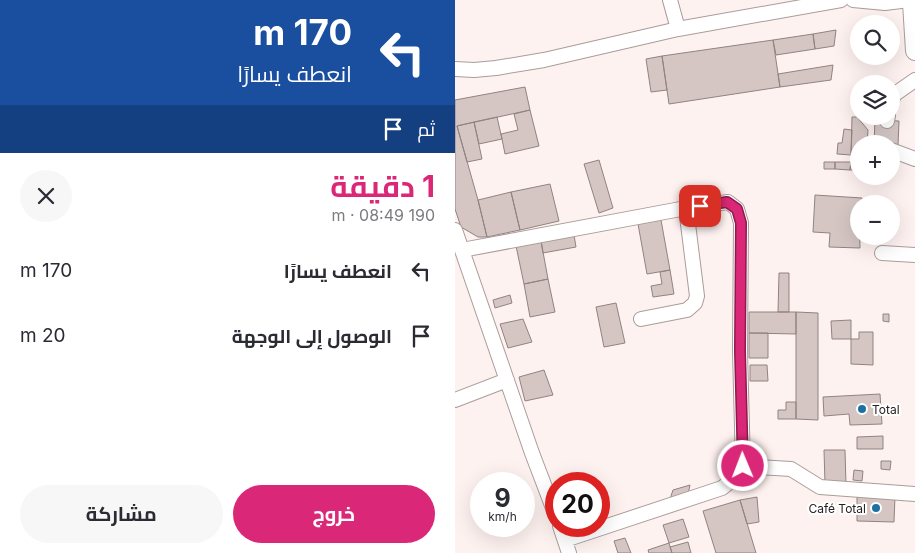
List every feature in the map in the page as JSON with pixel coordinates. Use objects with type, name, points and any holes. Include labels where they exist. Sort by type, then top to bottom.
[{"type":"main road","points":[[911,2],[915,51]]},
{"type":"street","points":[[670,0],[678,29]]},
{"type":"street","points":[[455,69],[489,69],[544,60],[678,29],[841,0]]},
{"type":"street","points":[[853,0],[885,3],[911,2]]},
{"type":"street","points":[[900,90],[915,80]]},
{"type":"street","points":[[900,153],[915,159]]},
{"type":"street","points":[[462,250],[727,202],[737,209],[741,223],[740,351],[743,466],[737,476],[722,488],[567,546]]},
{"type":"street","points":[[641,320],[687,310],[695,303],[697,296],[687,208]]},
{"type":"street","points":[[455,230],[545,487]]},
{"type":"street","points":[[882,253],[915,256]]},
{"type":"street","points":[[455,400],[507,380]]},
{"type":"street","points":[[743,466],[791,469],[820,487],[915,494]]},
{"type":"building","points":[[836,30],[834,46],[815,49],[813,34]]},
{"type":"building","points":[[813,34],[815,49],[776,55],[773,40]]},
{"type":"building","points":[[773,40],[780,87],[669,104],[662,56]]},
{"type":"building","points":[[662,56],[667,90],[651,92],[646,59]]},
{"type":"building","points":[[833,65],[831,80],[780,87],[778,74]]},
{"type":"building","points":[[525,87],[530,110],[457,126],[487,237],[478,237],[461,227],[455,209],[455,100]]},
{"type":"building","points":[[530,110],[539,146],[505,154],[501,134],[518,130],[514,114]]},
{"type":"building","points":[[497,117],[502,139],[479,144],[474,122]]},
{"type":"building","points":[[474,122],[482,159],[467,162],[457,126]]},
{"type":"building","points":[[852,125],[864,125],[868,130],[868,135],[852,135]]},
{"type":"building","points":[[875,125],[899,125],[898,135],[874,135]]},
{"type":"building","points":[[844,129],[852,130],[852,135],[850,135],[850,155],[837,154],[838,143],[842,143]]},
{"type":"building","points":[[599,160],[613,208],[599,213],[584,164]]},
{"type":"building","points":[[824,162],[835,162],[835,169],[824,169]]},
{"type":"building","points":[[835,162],[850,162],[850,170],[835,169]]},
{"type":"building","points":[[550,184],[559,221],[520,230],[511,192]]},
{"type":"building","points":[[511,192],[520,230],[487,237],[478,200]]},
{"type":"building","points":[[815,195],[850,197],[850,245],[860,245],[860,248],[829,247],[830,233],[813,232]]},
{"type":"building","points":[[661,220],[670,270],[647,274],[638,224]]},
{"type":"building","points":[[574,235],[576,247],[543,253],[541,241]]},
{"type":"building","points":[[541,241],[548,279],[524,284],[516,246]]},
{"type":"building","points":[[670,270],[674,294],[653,297],[651,286],[662,284],[660,272]]},
{"type":"building","points":[[779,273],[789,273],[789,312],[778,312]]},
{"type":"building","points":[[548,279],[555,312],[530,317],[524,284]]},
{"type":"building","points":[[510,295],[512,303],[495,308],[493,300]]},
{"type":"building","points":[[616,303],[625,343],[604,347],[596,307]]},
{"type":"building","points":[[749,312],[796,312],[796,334],[749,333]]},
{"type":"building","points":[[796,312],[818,313],[818,420],[796,419]]},
{"type":"building","points":[[883,314],[889,314],[889,322],[883,321]]},
{"type":"building","points":[[523,319],[532,342],[508,348],[500,324]]},
{"type":"building","points":[[851,320],[851,339],[832,339],[831,321]]},
{"type":"building","points":[[859,332],[873,332],[873,365],[851,364],[851,339],[859,339]]},
{"type":"building","points":[[749,333],[768,333],[768,358],[749,358]]},
{"type":"building","points":[[750,365],[767,365],[768,381],[750,381]]},
{"type":"building","points":[[544,370],[553,395],[525,401],[519,377]]},
{"type":"building","points":[[880,394],[882,424],[850,425],[849,414],[824,416],[823,397]]},
{"type":"building","points":[[786,402],[796,402],[796,419],[778,419],[778,410],[786,410]]},
{"type":"building","points":[[883,436],[883,449],[857,449],[857,437]]},
{"type":"building","points":[[824,450],[845,450],[846,485],[825,484]]},
{"type":"building","points":[[881,461],[891,461],[890,470],[881,469]]},
{"type":"building","points":[[854,470],[863,471],[862,481],[853,480]]},
{"type":"building","points":[[690,485],[688,494],[670,499],[673,490]]},
{"type":"building","name":"Café Total","points":[[857,495],[895,496],[894,522],[857,521]]},
{"type":"building","points":[[757,497],[759,522],[747,524],[740,500]]},
{"type":"building","points":[[740,500],[756,553],[716,553],[703,511]]},
{"type":"building","points":[[683,519],[689,537],[669,543],[663,525]]},
{"type":"building","points":[[625,538],[631,553],[618,553],[614,541]]},
{"type":"building","points":[[688,542],[691,553],[672,553],[670,547]]},
{"type":"building","points":[[669,543],[672,553],[649,553],[648,550]]},
{"type":"tunnel","points":[[887,125],[887,135]]},
{"type":"place","name":"Total","points":[[862,409]]},
{"type":"place","name":"Café Total","points":[[876,508]]},
{"type":"route","points":[[700,206],[727,202],[737,209],[741,223],[740,351],[743,466]]}]
